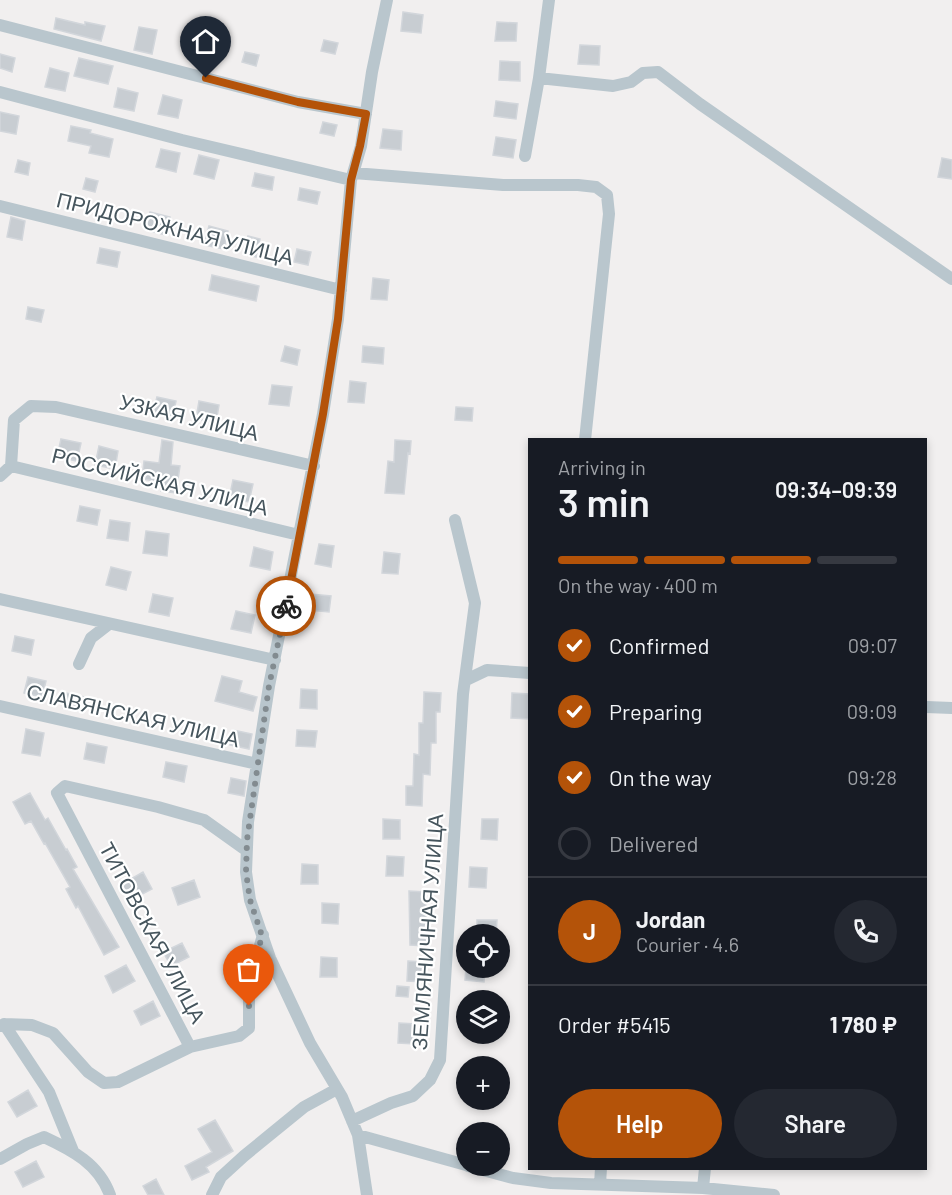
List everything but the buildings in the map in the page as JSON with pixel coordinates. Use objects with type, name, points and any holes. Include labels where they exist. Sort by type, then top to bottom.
[{"type":"street","points":[[367,1195],[358,1135],[337,1089],[292,1006],[262,936],[250,900],[246,850],[248,822],[274,660],[314,466],[341,290],[353,177],[387,0]]},
{"type":"street","points":[[525,156],[539,78],[549,0]]},
{"type":"street","points":[[0,25],[298,102],[366,114]]},
{"type":"street","points":[[539,78],[614,86],[631,82],[643,73],[658,72],[700,104],[952,279]]},
{"type":"street","points":[[0,92],[182,140],[353,177],[502,185],[596,187],[607,195],[609,214],[585,438]]},
{"type":"street","name":"ПРИДОРОЖНАЯ УЛИЦА","points":[[0,206],[341,290]]},
{"type":"street","name":"УЗКАЯ УЛИЦА","points":[[11,466],[14,420],[31,406],[56,407],[314,466]]},
{"type":"street","points":[[0,476],[11,466]]},
{"type":"street","name":"РОССИЙСКАЯ УЛИЦА","points":[[11,466],[299,535]]},
{"type":"street","name":"ЗЕМЛЯНИЧНАЯ УЛИЦА","points":[[352,1121],[391,1103],[413,1096],[430,1080],[440,1060],[463,694],[475,603],[455,520]]},
{"type":"street","points":[[0,599],[274,660]]},
{"type":"street","points":[[79,664],[91,638],[109,624]]},
{"type":"street","points":[[466,680],[487,670],[528,673]]},
{"type":"street","name":"СЛАВЯНСКАЯ УЛИЦА","points":[[0,706],[257,764]]},
{"type":"street","points":[[927,707],[952,708]]},
{"type":"street","name":"ТИТОВСКАЯ УЛИЦА","points":[[246,850],[204,820],[65,786],[57,793],[190,1047],[239,1036],[249,1028],[249,984],[262,936]]},
{"type":"street","points":[[2,1025],[32,1025],[54,1033],[88,1072],[104,1083],[118,1082],[190,1047]]},
{"type":"street","points":[[2,1025],[49,1092],[73,1151]]},
{"type":"street","points":[[212,1195],[221,1178],[244,1156],[304,1107],[337,1089]]},
{"type":"street","points":[[358,1135],[456,1162]]},
{"type":"street","points":[[0,1160],[44,1137],[73,1151],[96,1170],[110,1195]]},
{"type":"street","points":[[600,1184],[601,1170]]},
{"type":"street","points":[[703,1188],[705,1170]]},
{"type":"street","points":[[506,1176],[552,1183],[703,1188],[774,1195]]},
{"type":"way so far","points":[[249,1006],[249,984],[262,936],[250,900],[246,872],[248,822],[269,686],[286,606]]},
{"type":"route","points":[[206,78],[298,102],[366,114],[351,180],[338,319],[323,414],[286,606]]}]
